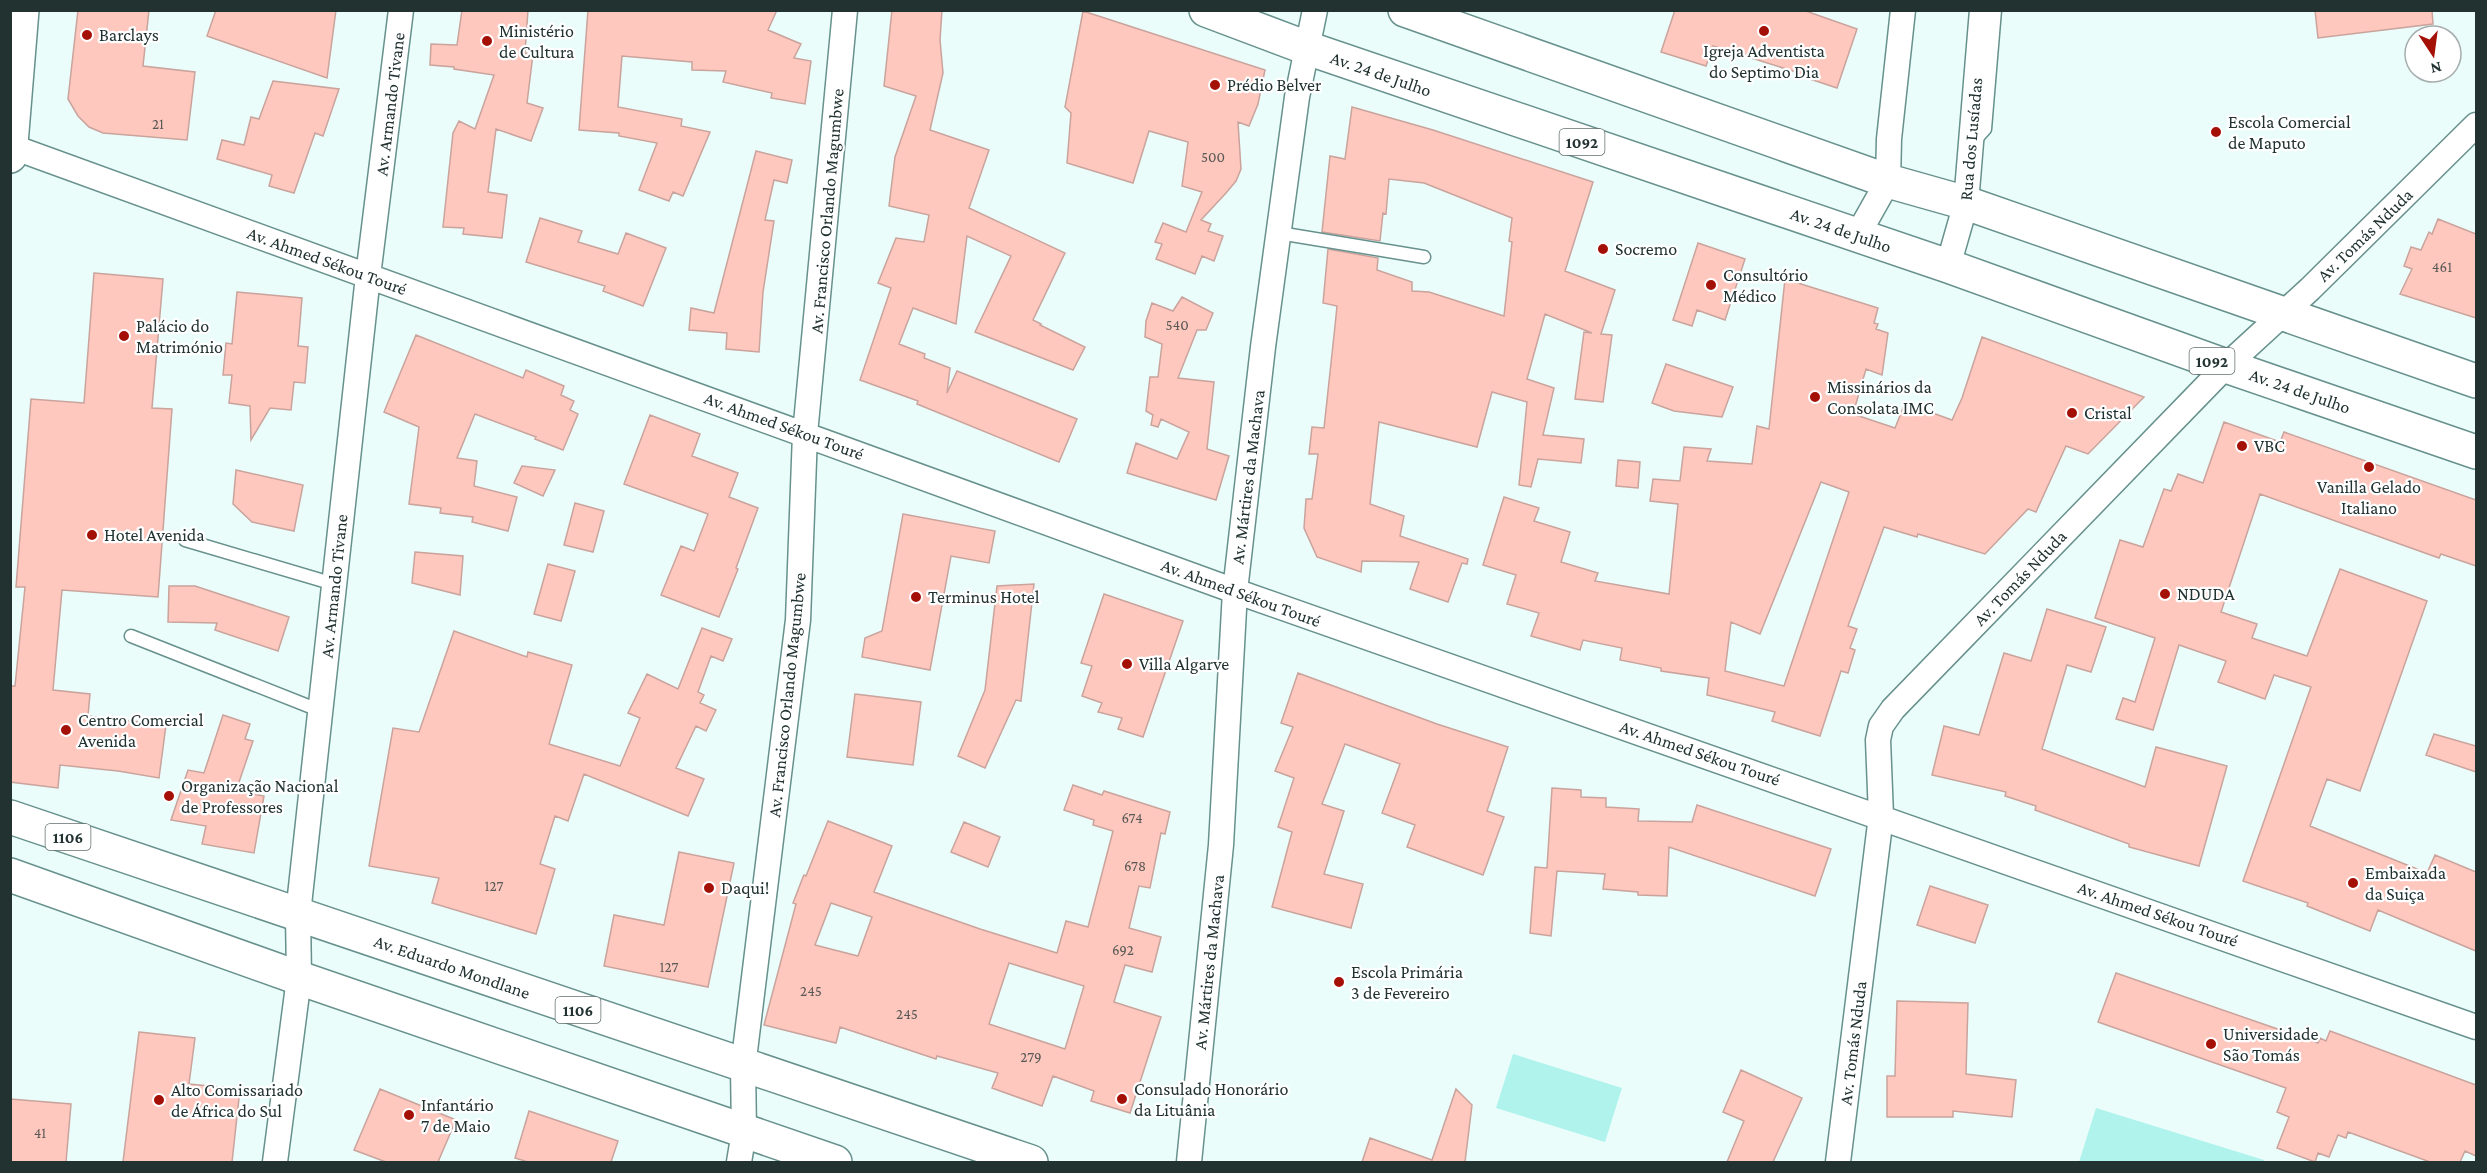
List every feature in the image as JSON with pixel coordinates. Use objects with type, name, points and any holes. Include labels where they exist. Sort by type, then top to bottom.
[{"type":"main road","points":[[11,149],[22,10]]},
{"type":"main road","name":"Av. 24 de Julho","points":[[1206,10],[1307,48],[1948,266],[2226,366],[2476,452]]},
{"type":"main road","points":[[1405,10],[1888,181],[1966,203],[2476,381]]},
{"type":"main road","name":"Av. Eduardo Mondlane","points":[[10,817],[743,1067],[1031,1162]]},
{"type":"main road","points":[[10,875],[299,978],[741,1147],[836,1162]]},
{"type":"street","name":"Av. Armando Tivane","points":[[275,1162],[299,978],[298,914],[334,584],[368,276],[401,10]]},
{"type":"street","name":"Av. Francisco Orlando Magumbwe","points":[[741,1147],[743,1067],[798,620],[806,434],[845,10]]},
{"type":"street","name":"Av. Mártires da Machava","points":[[1189,1162],[1221,845],[1234,591],[1263,347],[1297,98],[1315,10]]},
{"type":"street","points":[[1857,236],[1888,181],[1889,139],[1901,10]]},
{"type":"street","name":"Rua dos Lusíadas","points":[[1948,266],[1966,203],[1982,10]]},
{"type":"street","name":"Av. Tomás Nduda","points":[[1838,1162],[1881,816],[1878,740],[1881,726],[1893,710],[2226,366],[2283,314],[2476,125]]},
{"type":"street","name":"Av. Ahmed Sékou Touré","points":[[11,149],[806,434],[1234,591],[1881,816],[2476,1027]]},
{"type":"lane","points":[[1970,146],[1985,129],[1995,10]]},
{"type":"lane","points":[[1279,233],[1424,257]]},
{"type":"lane","points":[[185,540],[334,584]]},
{"type":"lane","points":[[131,636],[321,711]]},
{"type":"shaded area","points":[[1513,1054],[1622,1088],[1605,1142],[1496,1108]]},
{"type":"shaded area","points":[[2096,1108],[2264,1160],[2263,1162],[2079,1162]]},
{"type":"building","points":[[78,10],[149,10],[143,66],[195,72],[187,140],[103,133],[89,127],[78,116],[68,99]]},
{"type":"building","points":[[216,10],[336,10],[327,78],[207,36]]},
{"type":"building","points":[[462,10],[528,10],[525,53],[533,54],[527,103],[543,108],[531,141],[496,129],[488,192],[507,195],[502,238],[463,234],[464,228],[443,227],[453,133],[459,121],[475,129],[494,75],[430,65],[431,44],[457,45]]},
{"type":"building","points":[[588,10],[777,10],[768,30],[801,44],[794,58],[811,61],[805,104],[771,98],[772,93],[723,82],[726,71],[692,70],[692,62],[622,56],[618,107],[682,119],[681,126],[710,132],[683,196],[673,192],[669,201],[639,190],[657,143],[619,136],[619,133],[579,130]]},
{"type":"building","points":[[892,10],[942,10],[940,40],[943,73],[930,130],[989,150],[969,208],[1065,253],[1033,320],[1085,347],[1073,370],[975,332],[1011,256],[967,236],[956,324],[913,308],[899,344],[925,354],[924,358],[950,368],[947,393],[957,371],[1077,419],[1059,462],[917,404],[918,401],[860,380],[891,288],[878,283],[896,238],[924,242],[929,215],[889,206],[895,157],[916,96],[884,86]]},
{"type":"building","points":[[1675,10],[1803,10],[1857,29],[1837,88],[1798,75],[1799,73],[1713,46],[1706,66],[1661,52]]},
{"type":"building","points":[[2315,10],[2432,10],[2433,24],[2403,24],[2403,28],[2318,38]]},
{"type":"building","points":[[1083,11],[1265,70],[1258,104],[1249,126],[1238,122],[1241,169],[1236,181],[1201,220],[1211,224],[1208,231],[1223,236],[1214,261],[1202,256],[1195,274],[1156,259],[1162,244],[1155,242],[1163,223],[1186,232],[1202,192],[1182,186],[1188,142],[1149,131],[1133,183],[1067,163],[1071,113],[1065,107]]},
{"type":"building","points":[[273,81],[339,89],[323,136],[315,133],[294,193],[269,186],[272,175],[217,159],[222,140],[244,145],[251,117],[259,119]]},
{"type":"building","points":[[1352,107],[1433,130],[1593,182],[1565,271],[1615,290],[1601,334],[1612,335],[1603,402],[1575,399],[1584,332],[1592,333],[1545,314],[1527,379],[1554,388],[1543,435],[1584,439],[1581,463],[1538,459],[1531,487],[1519,485],[1527,402],[1492,392],[1477,447],[1379,422],[1370,504],[1404,516],[1400,536],[1468,559],[1467,564],[1462,563],[1448,602],[1410,589],[1419,562],[1362,561],[1361,572],[1317,557],[1304,528],[1306,499],[1312,499],[1318,454],[1309,454],[1312,427],[1324,428],[1337,306],[1323,303],[1328,249],[1378,258],[1377,270],[1412,282],[1412,291],[1429,292],[1504,316],[1512,242],[1509,241],[1512,218],[1424,183],[1389,179],[1386,214],[1383,213],[1380,241],[1322,232],[1330,156],[1345,159]]},
{"type":"building","points":[[756,151],[792,160],[787,183],[774,180],[765,220],[774,221],[763,292],[759,352],[726,349],[727,333],[689,330],[691,308],[714,313]]},
{"type":"building","points":[[540,218],[582,231],[578,242],[618,254],[626,233],[666,248],[643,306],[603,291],[605,286],[526,262]]},
{"type":"building","points":[[2438,219],[2476,234],[2476,318],[2400,294],[2412,269],[2404,266],[2411,247],[2421,250],[2429,232],[2432,234]]},
{"type":"building","name":"Consultório Médico","points":[[1698,243],[1745,259],[1725,320],[1697,310],[1692,326],[1673,320]]},
{"type":"building","points":[[94,273],[163,279],[152,408],[172,409],[158,597],[62,590],[53,690],[90,694],[88,716],[166,725],[159,778],[60,765],[58,788],[10,782],[10,686],[15,686],[25,587],[16,587],[31,399],[84,403]]},
{"type":"building","points":[[1785,279],[1878,308],[1874,323],[1878,324],[1876,329],[1888,333],[1882,375],[1866,369],[1853,414],[1895,428],[1905,403],[1952,420],[1962,398],[1982,337],[2144,397],[2088,454],[2066,446],[2036,512],[2028,509],[1985,554],[1918,534],[1917,537],[1884,527],[1848,626],[1857,629],[1850,648],[1855,650],[1848,673],[1841,671],[1820,736],[1772,721],[1775,712],[1707,695],[1709,678],[1661,671],[1661,668],[1620,660],[1622,648],[1583,640],[1580,650],[1531,636],[1539,613],[1507,604],[1516,575],[1483,565],[1504,497],[1539,508],[1534,521],[1570,532],[1561,562],[1598,573],[1595,581],[1669,594],[1678,504],[1650,501],[1653,479],[1680,481],[1684,447],[1711,449],[1707,461],[1752,464],[1757,426],[1769,429]],"holes":[[[1821,482],[1849,492],[1784,686],[1725,671],[1731,622],[1760,634]]]},
{"type":"building","points":[[237,292],[302,298],[298,346],[308,347],[305,383],[294,382],[291,410],[270,408],[251,440],[250,406],[229,403],[232,375],[223,375],[226,343],[232,344]]},
{"type":"building","points":[[1182,297],[1213,313],[1206,330],[1197,330],[1178,378],[1214,382],[1207,449],[1229,456],[1216,500],[1127,473],[1136,443],[1177,459],[1189,432],[1161,419],[1158,427],[1151,425],[1153,415],[1146,411],[1150,377],[1158,377],[1162,344],[1145,337],[1146,321],[1152,303],[1173,311]]},
{"type":"building","points":[[416,335],[523,378],[526,370],[564,386],[561,395],[574,401],[570,410],[578,414],[563,450],[535,439],[536,437],[475,414],[457,458],[477,461],[474,486],[517,497],[508,531],[472,522],[473,517],[440,513],[441,508],[409,504],[419,427],[384,412]]},
{"type":"building","points":[[1666,364],[1733,387],[1722,417],[1674,411],[1652,403]]},
{"type":"building","points":[[650,415],[700,434],[692,456],[738,473],[729,497],[758,508],[719,617],[661,595],[681,546],[694,551],[708,514],[624,484]]},
{"type":"building","points":[[2224,422],[2280,442],[2284,432],[2476,500],[2476,566],[2441,554],[2439,558],[2260,494],[2221,612],[2257,624],[2252,638],[2307,656],[2340,569],[2427,601],[2360,791],[2327,779],[2310,826],[2427,873],[2435,855],[2476,872],[2476,951],[2378,910],[2370,931],[2307,906],[2308,903],[2243,881],[2311,687],[2274,675],[2265,699],[2218,682],[2226,661],[2179,645],[2153,730],[2116,719],[2123,698],[2135,702],[2155,638],[2095,618],[2120,540],[2143,547],[2164,489],[2171,491],[2178,474],[2203,483]]},
{"type":"building","points":[[1618,460],[1640,462],[1638,488],[1616,486]]},
{"type":"building","points":[[522,466],[555,470],[543,496],[514,483]]},
{"type":"building","points":[[236,470],[303,485],[294,531],[252,522],[233,504]]},
{"type":"building","points":[[575,503],[604,511],[593,552],[564,545]]},
{"type":"building","name":"Terminus Hotel","points":[[903,514],[995,531],[989,563],[951,556],[930,670],[862,657],[865,638],[882,631]]},
{"type":"building","points":[[415,552],[463,556],[460,595],[412,583]]},
{"type":"building","points":[[548,564],[575,571],[561,621],[534,614]]},
{"type":"building","points":[[1034,584],[1021,701],[1016,700],[985,768],[958,756],[985,690],[997,586]]},
{"type":"building","points":[[169,586],[195,586],[289,617],[278,651],[215,630],[217,623],[168,622]]},
{"type":"building","name":"Villa Algarve","points":[[1104,594],[1183,621],[1143,737],[1118,729],[1122,718],[1098,712],[1102,703],[1082,696],[1092,666],[1081,663]]},
{"type":"building","points":[[2047,609],[2106,627],[2091,672],[2067,665],[2042,749],[2145,787],[2156,747],[2227,766],[2199,866],[2129,847],[2129,844],[2035,810],[2036,806],[2005,796],[2006,792],[1932,775],[1944,726],[1979,735],[2004,653],[2031,661]]},
{"type":"building","points":[[702,628],[732,639],[723,661],[711,656],[698,692],[704,695],[700,703],[716,710],[706,731],[696,726],[676,768],[704,779],[688,816],[584,774],[568,821],[555,816],[540,864],[555,869],[536,934],[432,903],[439,878],[369,866],[393,728],[419,732],[454,631],[527,657],[528,652],[572,665],[549,744],[620,766],[640,718],[628,713],[647,674],[678,689]]},
{"type":"building","points":[[1298,673],[1437,724],[1508,747],[1487,811],[1504,817],[1483,875],[1407,847],[1415,825],[1382,813],[1400,764],[1345,744],[1322,804],[1344,811],[1324,874],[1363,884],[1351,928],[1272,907],[1292,832],[1278,827],[1294,778],[1275,771],[1293,727],[1281,723]]},
{"type":"building","points":[[855,694],[921,702],[913,765],[847,757]]},
{"type":"building","points":[[223,715],[250,724],[245,739],[253,741],[236,791],[264,796],[254,853],[202,844],[206,826],[171,820],[188,770],[204,773]]},
{"type":"building","points":[[2434,734],[2476,746],[2476,772],[2426,755]]},
{"type":"building","points":[[1073,785],[1102,795],[1104,791],[1170,812],[1165,834],[1161,833],[1150,888],[1139,886],[1129,928],[1161,937],[1152,972],[1125,965],[1114,1002],[1161,1017],[1130,1113],[1091,1101],[1094,1091],[1053,1076],[1042,1106],[992,1088],[998,1073],[937,1056],[936,1059],[840,1027],[836,1043],[764,1025],[796,904],[793,903],[828,821],[892,846],[874,892],[1057,953],[1066,921],[1088,927],[1113,831],[1093,825],[1094,820],[1064,810]],"holes":[[[831,903],[872,917],[858,956],[815,945]],[[1009,963],[1084,986],[1065,1049],[989,1024]]]},
{"type":"building","points":[[1552,788],[1581,790],[1581,797],[1606,798],[1606,807],[1639,809],[1638,821],[1692,822],[1697,805],[1831,849],[1815,896],[1669,847],[1667,896],[1638,895],[1638,892],[1603,889],[1605,874],[1557,871],[1551,936],[1530,933],[1535,867],[1547,868]]},
{"type":"building","points":[[964,822],[1000,837],[988,867],[951,852]]},
{"type":"building","points":[[679,852],[734,863],[708,987],[604,966],[614,915],[664,925]]},
{"type":"building","points":[[1930,886],[1988,905],[1975,943],[1917,925]]},
{"type":"building","points":[[2116,973],[2318,1043],[2320,1038],[2326,1041],[2330,1031],[2476,1085],[2476,1156],[2465,1151],[2460,1162],[2430,1162],[2348,1132],[2346,1138],[2338,1135],[2329,1157],[2318,1153],[2315,1162],[2277,1148],[2289,1117],[2277,1112],[2286,1088],[2098,1022]]},
{"type":"building","points":[[1897,1001],[1968,1003],[1966,1074],[2016,1080],[2012,1117],[1953,1111],[1953,1117],[1887,1117],[1887,1076],[1895,1076]]},
{"type":"building","name":"Alto Comissariado de África do Sul","points":[[139,1032],[195,1038],[189,1084],[240,1089],[232,1162],[123,1162]]},
{"type":"building","points":[[1741,1070],[1802,1098],[1773,1162],[1727,1162],[1744,1121],[1723,1112]]},
{"type":"building","points":[[380,1089],[456,1120],[438,1162],[386,1162],[354,1150]]},
{"type":"building","points":[[1456,1089],[1472,1105],[1465,1162],[1362,1162],[1370,1138],[1432,1160]]},
{"type":"building","points":[[10,1099],[71,1104],[66,1162],[10,1162]]},
{"type":"building","points":[[529,1111],[618,1141],[611,1162],[528,1162],[515,1158]]},
{"type":"place","name":"Igreja Adventista do Septimo Dia","points":[[1764,31]]},
{"type":"place","name":"Barclays","points":[[87,35]]},
{"type":"place","name":"Ministério de Cultura","points":[[487,41]]},
{"type":"place","name":"Prédio Belver","points":[[1215,85]]},
{"type":"place","name":"Escola Comercial de Maputo","points":[[2216,132]]},
{"type":"place","name":"Socremo","points":[[1603,249]]},
{"type":"place","name":"Consultório Médico","points":[[1711,285]]},
{"type":"place","name":"Palácio do Matrimónio","points":[[124,336]]},
{"type":"place","name":"Missinários da Consolata IMC","points":[[1815,397]]},
{"type":"place","name":"Cristal","points":[[2072,413]]},
{"type":"place","name":"VBC","points":[[2242,446]]},
{"type":"place","name":"Vanilla Gelado Italiano","points":[[2369,467]]},
{"type":"place","name":"Hotel Avenida","points":[[92,535]]},
{"type":"place","name":"NDUDA","points":[[2165,594]]},
{"type":"place","name":"Terminus Hotel","points":[[916,597]]},
{"type":"place","name":"Villa Algarve","points":[[1127,664]]},
{"type":"place","name":"Centro Comercial Avenida","points":[[66,730]]},
{"type":"place","name":"Organização Nacional de Professores","points":[[169,796]]},
{"type":"place","name":"Embaixada da Suiça","points":[[2353,883]]},
{"type":"place","name":"Daqui!","points":[[709,888]]},
{"type":"place","name":"Escola Primária 3 de Fevereiro","points":[[1339,982]]},
{"type":"place","name":"Universidade São Tomás","points":[[2211,1044]]},
{"type":"place","name":"Consulado Honorário da Lituânia","points":[[1122,1099]]},
{"type":"place","name":"Alto Comissariado de África do Sul","points":[[159,1100]]},
{"type":"place","name":"Infantário 7 de Maio","points":[[409,1115]]}]
